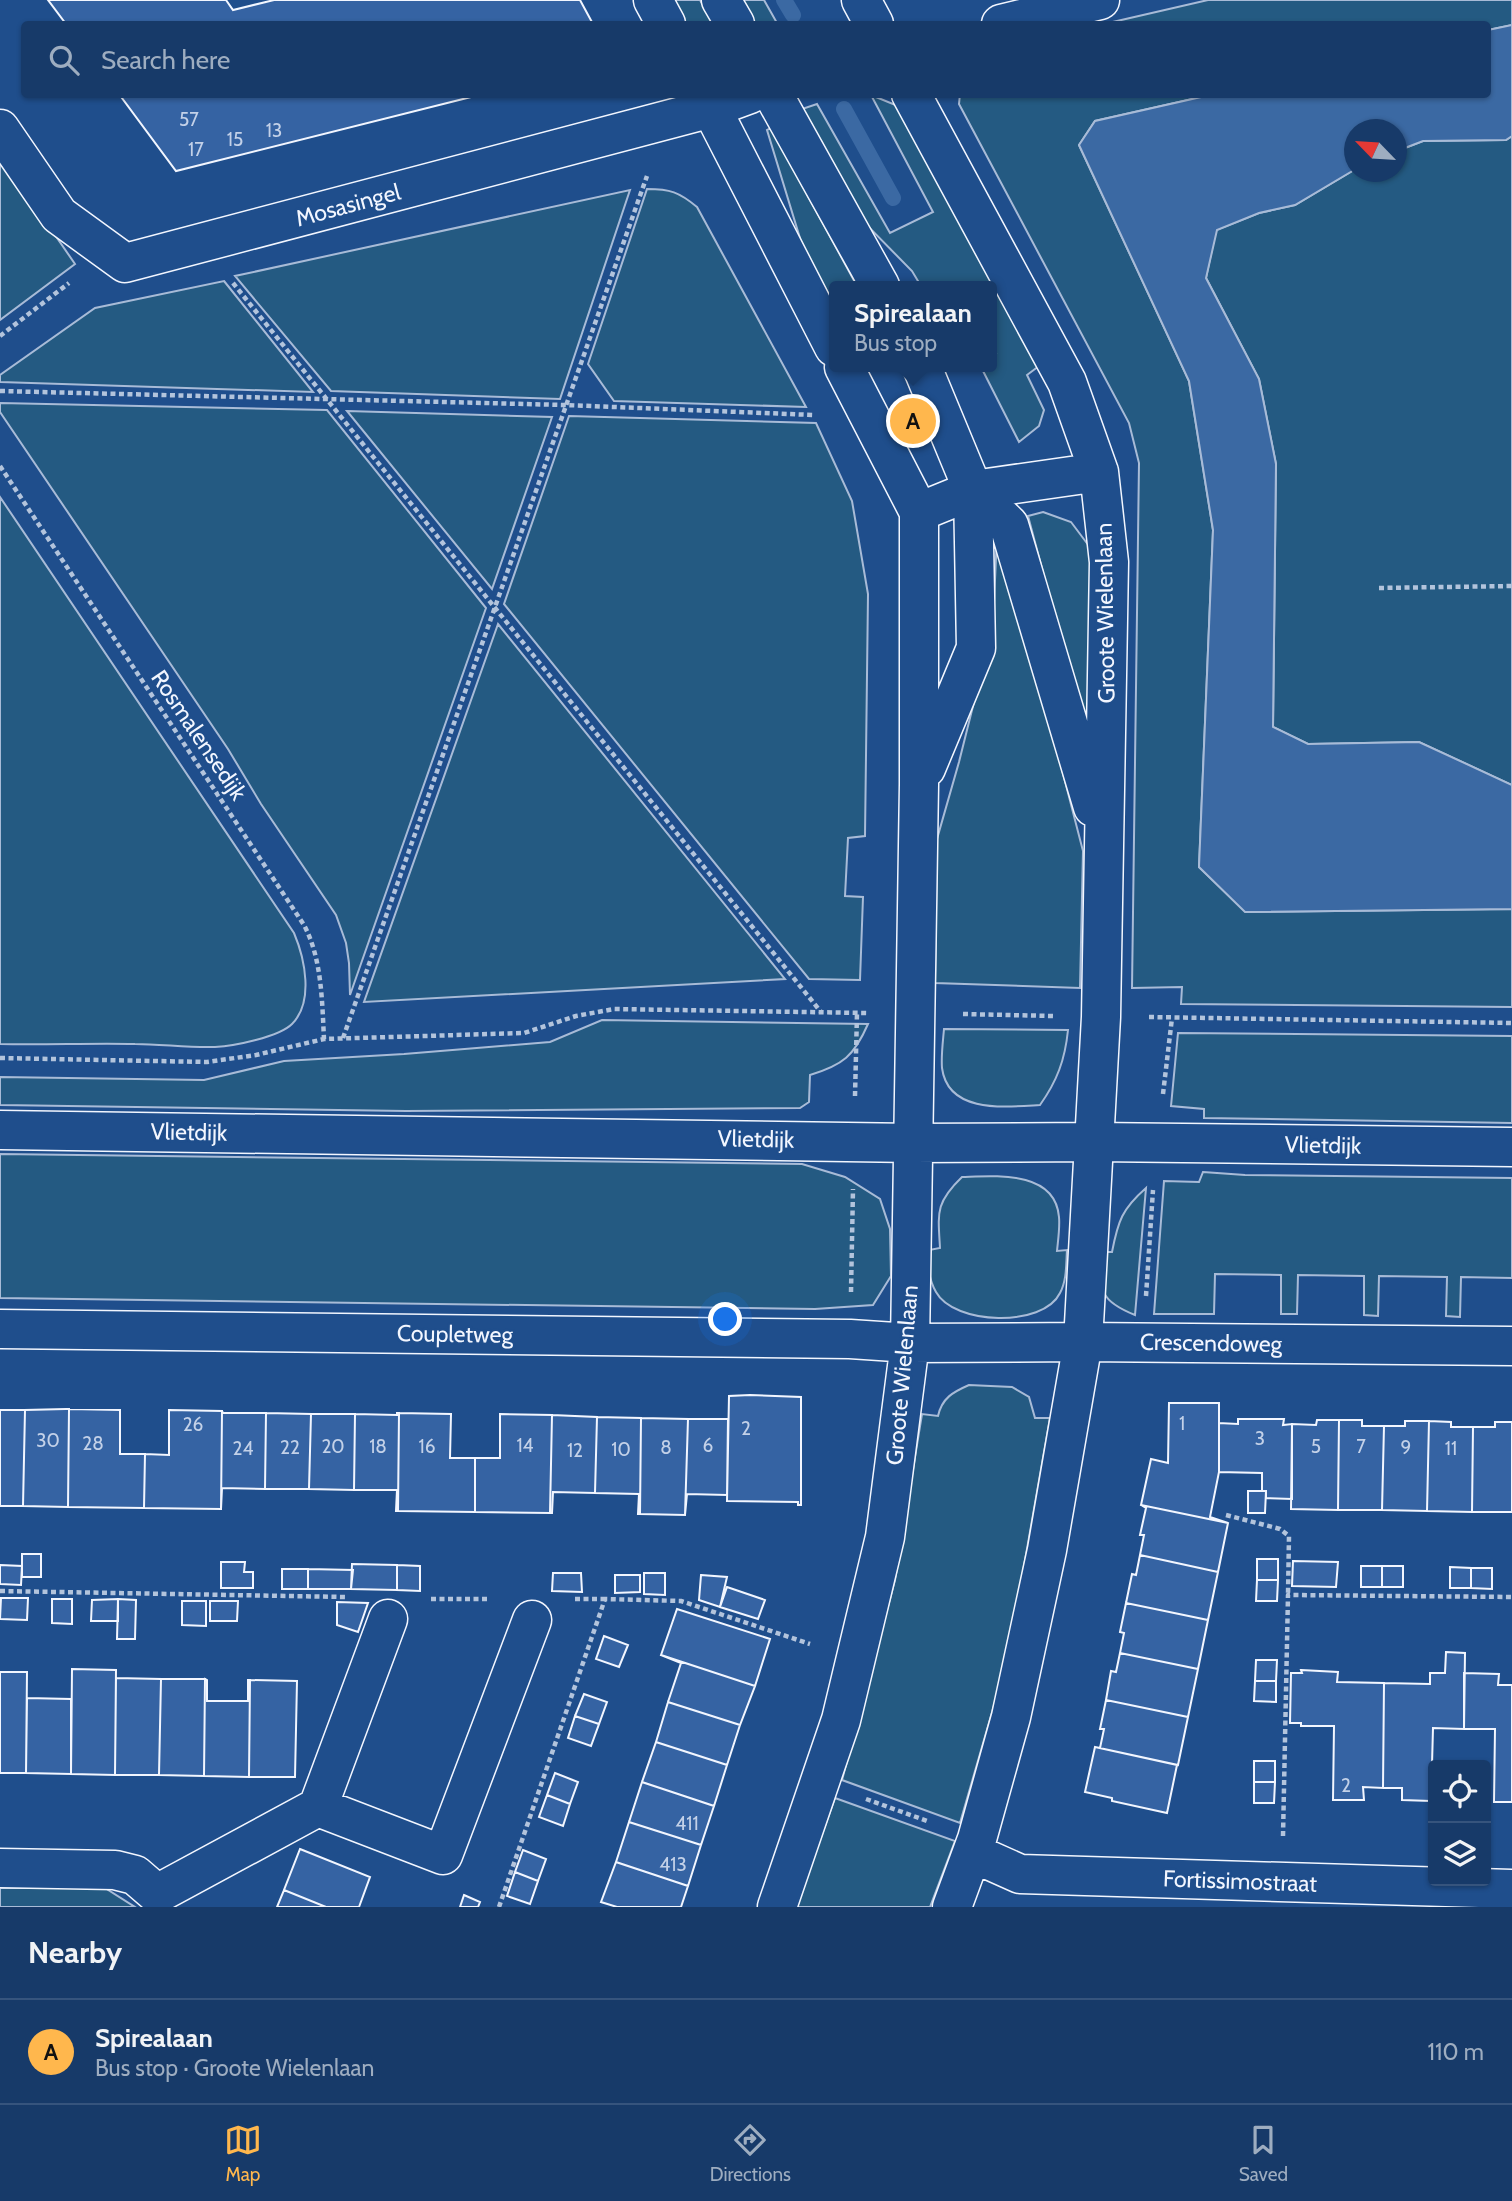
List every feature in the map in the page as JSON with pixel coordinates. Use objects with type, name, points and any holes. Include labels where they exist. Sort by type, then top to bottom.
[{"type":"street","points":[[653,0],[664,21]]},
{"type":"street","points":[[721,0],[733,21]]},
{"type":"street","points":[[860,0],[872,21]]},
{"type":"street","points":[[1014,21],[1100,0]]},
{"type":"street","name":"Mosasingel","points":[[125,263],[669,119],[708,101],[726,98]]},
{"type":"street","points":[[775,98],[877,281]]},
{"type":"street","name":"Groote Wielenlaan","points":[[913,98],[1067,382],[1100,472],[1109,562],[1101,1017],[1083,1342],[1047,1550],[1011,1717],[973,1853],[952,1907]]},
{"type":"street","points":[[708,101],[829,338]]},
{"type":"street","points":[[0,129],[58,215],[125,263]]},
{"type":"street","name":"Groote Wielenlaan","points":[[777,1907],[841,1720],[885,1537],[910,1343],[919,784],[919,512],[847,372]]},
{"type":"street","name":"Groote Wielenlaan","points":[[919,784],[976,648],[973,490],[924,372]]},
{"type":"street","points":[[919,512],[973,490],[1100,472]]},
{"type":"street","name":"Groote Wielenlaan","points":[[973,490],[1009,525],[1103,840]]},
{"type":"street","name":"Vlietdijk","points":[[0,1130],[914,1143],[1094,1142],[1512,1147]]},
{"type":"street","name":"Coupletweg","points":[[0,1329],[850,1339],[910,1343]]},
{"type":"street","name":"Crescendoweg","points":[[910,1343],[1512,1346]]},
{"type":"street","points":[[0,1868],[115,1870],[135,1875],[159,1900],[318,1807],[373,1608]]},
{"type":"street","points":[[318,1807],[443,1855],[532,1620]]},
{"type":"street","name":"Fortissimostraat","points":[[973,1853],[1020,1874],[1512,1889]]},
{"type":"path","points":[[343,1038],[494,605],[669,119]]},
{"type":"path","points":[[204,243],[229,278],[821,1012]]},
{"type":"path","points":[[0,335],[76,278],[125,263]]},
{"type":"path","points":[[0,391],[565,405],[870,418]]},
{"type":"path","name":"Rosmalensedijk","points":[[0,466],[304,925],[313,943],[324,1039],[256,1055],[207,1062],[0,1058]]},
{"type":"path","points":[[1379,588],[1512,586]]},
{"type":"path","points":[[1226,1515],[1280,1529],[1289,1536],[1282,1882]]},
{"type":"path","points":[[0,1591],[373,1608]]},
{"type":"path","points":[[1288,1595],[1512,1597]]},
{"type":"path","points":[[426,1598],[493,1599]]},
{"type":"path","points":[[568,1599],[681,1601],[856,1659]]},
{"type":"path","points":[[499,1907],[604,1599]]},
{"type":"path","points":[[862,1798],[933,1824]]},
{"type":"shaded area","points":[[670,0],[700,0],[712,21],[681,21]]},
{"type":"shaded area","points":[[736,0],[764,0],[776,21],[748,21]]},
{"type":"shaded area","points":[[1208,0],[1512,0],[1512,25],[1491,29],[1491,21],[1117,21]]},
{"type":"shaded area","points":[[1512,25],[1512,136],[1506,140],[1423,141],[1407,147],[1407,119],[1344,119],[1344,176],[1295,205],[1259,213],[1217,230],[1206,278],[1259,379],[1276,464],[1273,727],[1308,744],[1419,742],[1512,785],[1512,909],[1245,912],[1199,867],[1213,530],[1189,381],[1079,145],[1095,121],[1197,98],[1491,98],[1491,29]]},
{"type":"shaded area","points":[[873,98],[898,106],[993,281],[918,281],[912,271],[847,205],[796,111],[817,104],[890,233],[933,212]]},
{"type":"shaded area","points":[[960,98],[1197,98],[1095,121],[1079,145],[1189,381],[1213,530],[1199,867],[1246,912],[1512,909],[1512,1007],[1181,1004],[1182,987],[1132,988],[1139,463],[1129,423],[959,104]]},
{"type":"shaded area","points":[[771,128],[854,281],[829,281],[829,295],[803,248],[767,130]]},
{"type":"shaded area","points":[[1512,136],[1512,785],[1419,742],[1308,744],[1273,727],[1276,464],[1259,379],[1206,278],[1216,230],[1259,213],[1295,205],[1344,176],[1344,182],[1407,182],[1407,147],[1423,141],[1506,140]]},
{"type":"shaded area","points":[[0,155],[75,264],[0,320]]},
{"type":"shaded area","points":[[647,189],[674,192],[697,207],[806,407],[614,401],[588,364]]},
{"type":"shaded area","points":[[630,190],[560,399],[331,391],[235,276]]},
{"type":"shaded area","points":[[224,281],[313,392],[0,382],[0,375],[95,308]]},
{"type":"shaded area","points":[[997,289],[1039,366],[1027,375],[1044,410],[1039,426],[1019,442],[984,372],[997,372]]},
{"type":"shaded area","points":[[0,403],[327,410],[486,608],[350,995],[346,943],[336,915],[261,804],[228,749],[0,412]]},
{"type":"shaded area","points":[[347,411],[552,417],[492,589]]},
{"type":"shaded area","points":[[569,416],[816,423],[852,501],[868,594],[865,836],[848,838],[845,896],[863,897],[860,980],[809,979],[504,604]]},
{"type":"shaded area","points":[[0,497],[294,933],[304,967],[305,992],[299,1015],[286,1029],[256,1040],[215,1047],[0,1044]]},
{"type":"shaded area","points":[[1043,512],[1071,522],[1092,550],[1088,729],[1084,726],[1028,516]]},
{"type":"shaded area","points":[[1001,533],[1083,851],[1080,988],[935,983],[937,839],[993,626],[997,534]]},
{"type":"shaded area","points":[[498,624],[785,979],[364,1002]]},
{"type":"shaded area","points":[[602,1020],[868,1024],[858,1044],[846,1058],[810,1075],[809,1102],[800,1108],[406,1111],[0,1105],[0,1077],[204,1080],[284,1061],[550,1042]]},
{"type":"shaded area","points":[[944,1029],[1068,1030],[1059,1070],[1040,1105],[1011,1107],[981,1105],[955,1093],[947,1083],[942,1068]]},
{"type":"shaded area","points":[[1178,1033],[1512,1036],[1512,1123],[1204,1118],[1204,1109],[1171,1106]]},
{"type":"shaded area","points":[[0,1154],[802,1164],[845,1177],[880,1199],[890,1229],[891,1276],[873,1305],[815,1309],[0,1298]]},
{"type":"shaded area","points":[[1203,1172],[1245,1175],[1512,1178],[1512,1278],[1461,1277],[1460,1317],[1446,1316],[1447,1277],[1379,1276],[1378,1316],[1364,1315],[1364,1276],[1298,1275],[1297,1314],[1281,1314],[1281,1275],[1215,1274],[1214,1314],[1154,1314],[1164,1181],[1199,1182]]},
{"type":"shaded area","points":[[962,1177],[1021,1179],[1035,1183],[1047,1191],[1055,1202],[1059,1217],[1057,1251],[1067,1250],[1064,1283],[1051,1304],[1018,1317],[998,1318],[961,1311],[946,1303],[936,1292],[929,1271],[929,1250],[940,1248],[940,1209],[947,1194]]},
{"type":"shaded area","points":[[1146,1188],[1135,1315],[1113,1304],[1107,1298],[1102,1284],[1105,1252],[1112,1252],[1122,1216],[1131,1202]]},
{"type":"shaded area","points":[[969,1385],[1012,1387],[1029,1397],[1035,1418],[1050,1418],[1008,1657],[960,1823],[842,1780],[895,1580],[922,1414],[938,1416],[949,1396]]},
{"type":"shaded area","points":[[835,1798],[955,1841],[930,1907],[796,1907]]},
{"type":"shaded area","points":[[0,1888],[105,1888],[135,1907],[0,1907]]},
{"type":"building","points":[[48,0],[226,0],[233,10],[274,0],[580,0],[591,21],[64,21]]},
{"type":"building","points":[[122,98],[467,98],[176,171]]},
{"type":"building","points":[[729,1396],[801,1397],[801,1505],[798,1505],[798,1502],[727,1501]]},
{"type":"building","points":[[1169,1403],[1219,1403],[1219,1472],[1210,1517],[1228,1523],[1141,1505],[1151,1459],[1168,1463]]},
{"type":"building","points":[[69,1409],[68,1507],[23,1506],[25,1410]]},
{"type":"building","points":[[69,1409],[120,1410],[120,1454],[145,1454],[144,1508],[68,1507]]},
{"type":"building","points":[[0,1410],[25,1410],[23,1506],[0,1506]]},
{"type":"building","points":[[169,1410],[222,1411],[221,1509],[144,1508],[145,1454],[169,1455]]},
{"type":"building","points":[[222,1411],[266,1413],[265,1489],[222,1488],[221,1509]]},
{"type":"building","points":[[266,1413],[311,1414],[309,1489],[265,1489]]},
{"type":"building","points":[[399,1413],[398,1511],[396,1511],[397,1490],[354,1490],[355,1414]]},
{"type":"building","points":[[399,1413],[451,1414],[450,1458],[475,1458],[475,1512],[398,1511]]},
{"type":"building","points":[[311,1414],[355,1414],[354,1490],[309,1489]]},
{"type":"building","points":[[500,1414],[552,1415],[550,1513],[475,1512],[475,1458],[500,1458]]},
{"type":"building","points":[[552,1415],[597,1417],[595,1493],[553,1492],[550,1513]]},
{"type":"building","points":[[597,1417],[641,1418],[640,1514],[639,1494],[595,1493]]},
{"type":"building","points":[[641,1418],[688,1419],[685,1515],[640,1514]]},
{"type":"building","points":[[688,1419],[728,1419],[727,1495],[687,1494],[685,1515]]},
{"type":"building","points":[[1238,1419],[1284,1419],[1283,1425],[1292,1424],[1292,1499],[1266,1498],[1266,1491],[1262,1491],[1262,1473],[1219,1472],[1219,1423],[1238,1424]]},
{"type":"building","points":[[1317,1420],[1339,1420],[1338,1510],[1291,1509],[1292,1424],[1316,1425]]},
{"type":"building","points":[[1339,1420],[1362,1420],[1362,1426],[1384,1426],[1382,1510],[1338,1510]]},
{"type":"building","points":[[1405,1421],[1429,1421],[1427,1511],[1382,1510],[1384,1426],[1405,1426]]},
{"type":"building","points":[[1429,1421],[1451,1422],[1451,1427],[1473,1427],[1472,1512],[1427,1511]]},
{"type":"building","points":[[1495,1422],[1512,1422],[1512,1512],[1472,1512],[1473,1427],[1495,1427]]},
{"type":"building","points":[[1248,1491],[1266,1491],[1265,1513],[1248,1513]]},
{"type":"building","points":[[1141,1505],[1228,1523],[1218,1572],[1140,1555],[1144,1535],[1140,1535],[1146,1508]]},
{"type":"building","points":[[22,1554],[41,1554],[41,1577],[22,1577]]},
{"type":"building","points":[[1140,1555],[1218,1572],[1208,1620],[1126,1603],[1132,1574],[1136,1575]]},
{"type":"building","points":[[1257,1559],[1278,1559],[1278,1580],[1257,1580]]},
{"type":"building","points":[[1293,1561],[1338,1562],[1336,1587],[1292,1586]]},
{"type":"building","points":[[221,1562],[245,1562],[244,1572],[253,1572],[253,1588],[221,1588]]},
{"type":"building","points":[[352,1564],[397,1565],[397,1590],[351,1589]]},
{"type":"building","points":[[0,1565],[22,1566],[21,1585],[0,1584]]},
{"type":"building","points":[[397,1565],[420,1566],[420,1591],[397,1590]]},
{"type":"building","points":[[1361,1566],[1382,1566],[1382,1587],[1361,1587]]},
{"type":"building","points":[[1382,1566],[1403,1566],[1403,1587],[1382,1587]]},
{"type":"building","points":[[1450,1567],[1471,1568],[1471,1588],[1450,1588]]},
{"type":"building","points":[[1471,1568],[1492,1568],[1492,1589],[1471,1588]]},
{"type":"building","points":[[282,1569],[308,1569],[308,1589],[282,1589]]},
{"type":"building","points":[[308,1569],[353,1570],[351,1589],[308,1589]]},
{"type":"building","points":[[553,1573],[581,1573],[582,1592],[552,1591]]},
{"type":"building","points":[[644,1573],[665,1573],[665,1595],[644,1594]]},
{"type":"building","points":[[615,1575],[640,1575],[640,1592],[615,1593]]},
{"type":"building","points":[[701,1575],[727,1577],[720,1607],[699,1600]]},
{"type":"building","points":[[1257,1580],[1278,1580],[1277,1601],[1256,1601]]},
{"type":"building","points":[[727,1587],[765,1600],[758,1619],[720,1607]]},
{"type":"building","points":[[1,1598],[28,1598],[27,1620],[0,1619]]},
{"type":"building","points":[[52,1599],[72,1599],[72,1624],[52,1623]]},
{"type":"building","points":[[118,1599],[136,1600],[135,1639],[117,1639]]},
{"type":"building","points":[[118,1599],[118,1621],[91,1621],[92,1600]]},
{"type":"building","points":[[182,1601],[206,1601],[206,1626],[182,1625]]},
{"type":"building","points":[[210,1601],[238,1601],[237,1621],[210,1621]]},
{"type":"building","points":[[337,1602],[368,1603],[358,1632],[337,1625]]},
{"type":"building","points":[[1126,1603],[1208,1620],[1198,1669],[1120,1653],[1124,1633],[1120,1632]]},
{"type":"building","points":[[677,1609],[770,1639],[755,1686],[661,1655]]},
{"type":"building","points":[[604,1636],[628,1645],[619,1667],[596,1659]]},
{"type":"building","points":[[1446,1652],[1465,1653],[1464,1729],[1433,1728],[1432,1760],[1428,1760],[1428,1801],[1402,1800],[1402,1788],[1383,1788],[1384,1683],[1430,1684],[1430,1673],[1445,1673]]},
{"type":"building","points":[[1120,1653],[1198,1669],[1188,1717],[1106,1700],[1111,1671],[1116,1672]]},
{"type":"building","points":[[661,1655],[755,1686],[740,1725],[668,1702],[681,1663]]},
{"type":"building","points":[[1256,1660],[1277,1660],[1276,1681],[1255,1681]]},
{"type":"building","points":[[72,1669],[116,1670],[115,1775],[71,1774]]},
{"type":"building","points":[[1301,1670],[1338,1672],[1337,1682],[1384,1683],[1383,1788],[1363,1787],[1364,1800],[1333,1800],[1334,1726],[1301,1726],[1301,1723],[1290,1723],[1291,1673],[1302,1673]]},
{"type":"building","points":[[0,1672],[27,1672],[26,1773],[0,1773]]},
{"type":"building","points":[[1464,1673],[1499,1674],[1498,1685],[1512,1685],[1512,1802],[1494,1802],[1495,1729],[1464,1729]]},
{"type":"building","points":[[116,1678],[161,1679],[159,1775],[115,1775]]},
{"type":"building","points":[[161,1679],[205,1679],[204,1776],[159,1775]]},
{"type":"building","points":[[205,1679],[207,1701],[248,1701],[250,1680],[249,1777],[204,1776]]},
{"type":"building","points":[[250,1680],[297,1681],[295,1777],[249,1777]]},
{"type":"building","points":[[1255,1681],[1276,1681],[1276,1702],[1254,1701]]},
{"type":"building","points":[[584,1694],[607,1702],[599,1724],[575,1716]]},
{"type":"building","points":[[27,1698],[71,1699],[71,1774],[26,1773]]},
{"type":"building","points":[[1106,1700],[1188,1717],[1178,1765],[1095,1747],[1100,1748],[1104,1729],[1100,1729]]},
{"type":"building","points":[[668,1702],[740,1725],[727,1765],[656,1742]]},
{"type":"building","points":[[575,1716],[599,1724],[591,1746],[568,1738]]},
{"type":"building","points":[[656,1742],[727,1765],[714,1806],[642,1782]]},
{"type":"building","points":[[1095,1747],[1177,1765],[1167,1813],[1085,1792]]},
{"type":"building","points":[[1254,1761],[1275,1761],[1275,1782],[1254,1782]]},
{"type":"building","points":[[555,1773],[578,1782],[570,1804],[547,1795]]},
{"type":"building","points":[[642,1782],[714,1806],[701,1845],[629,1822]]},
{"type":"building","points":[[1254,1782],[1275,1782],[1274,1803],[1254,1803]]},
{"type":"building","points":[[547,1795],[570,1804],[563,1826],[539,1817]]},
{"type":"building","points":[[629,1822],[701,1845],[688,1886],[616,1862]]},
{"type":"building","points":[[300,1849],[370,1877],[359,1907],[326,1907],[284,1890]]},
{"type":"building","points":[[523,1850],[546,1859],[538,1881],[515,1872]]},
{"type":"building","points":[[616,1862],[688,1886],[681,1907],[617,1907],[601,1902]]},
{"type":"building","points":[[515,1872],[538,1881],[530,1904],[507,1896]]},
{"type":"building","points":[[284,1890],[326,1907],[277,1907]]},
{"type":"building","points":[[464,1895],[480,1902],[478,1907],[460,1907]]},
{"type":"waterway","points":[[784,0],[793,15]]},
{"type":"waterway","points":[[844,109],[893,198]]},
{"type":"place","name":"Spirealaan","points":[[913,421]]}]
